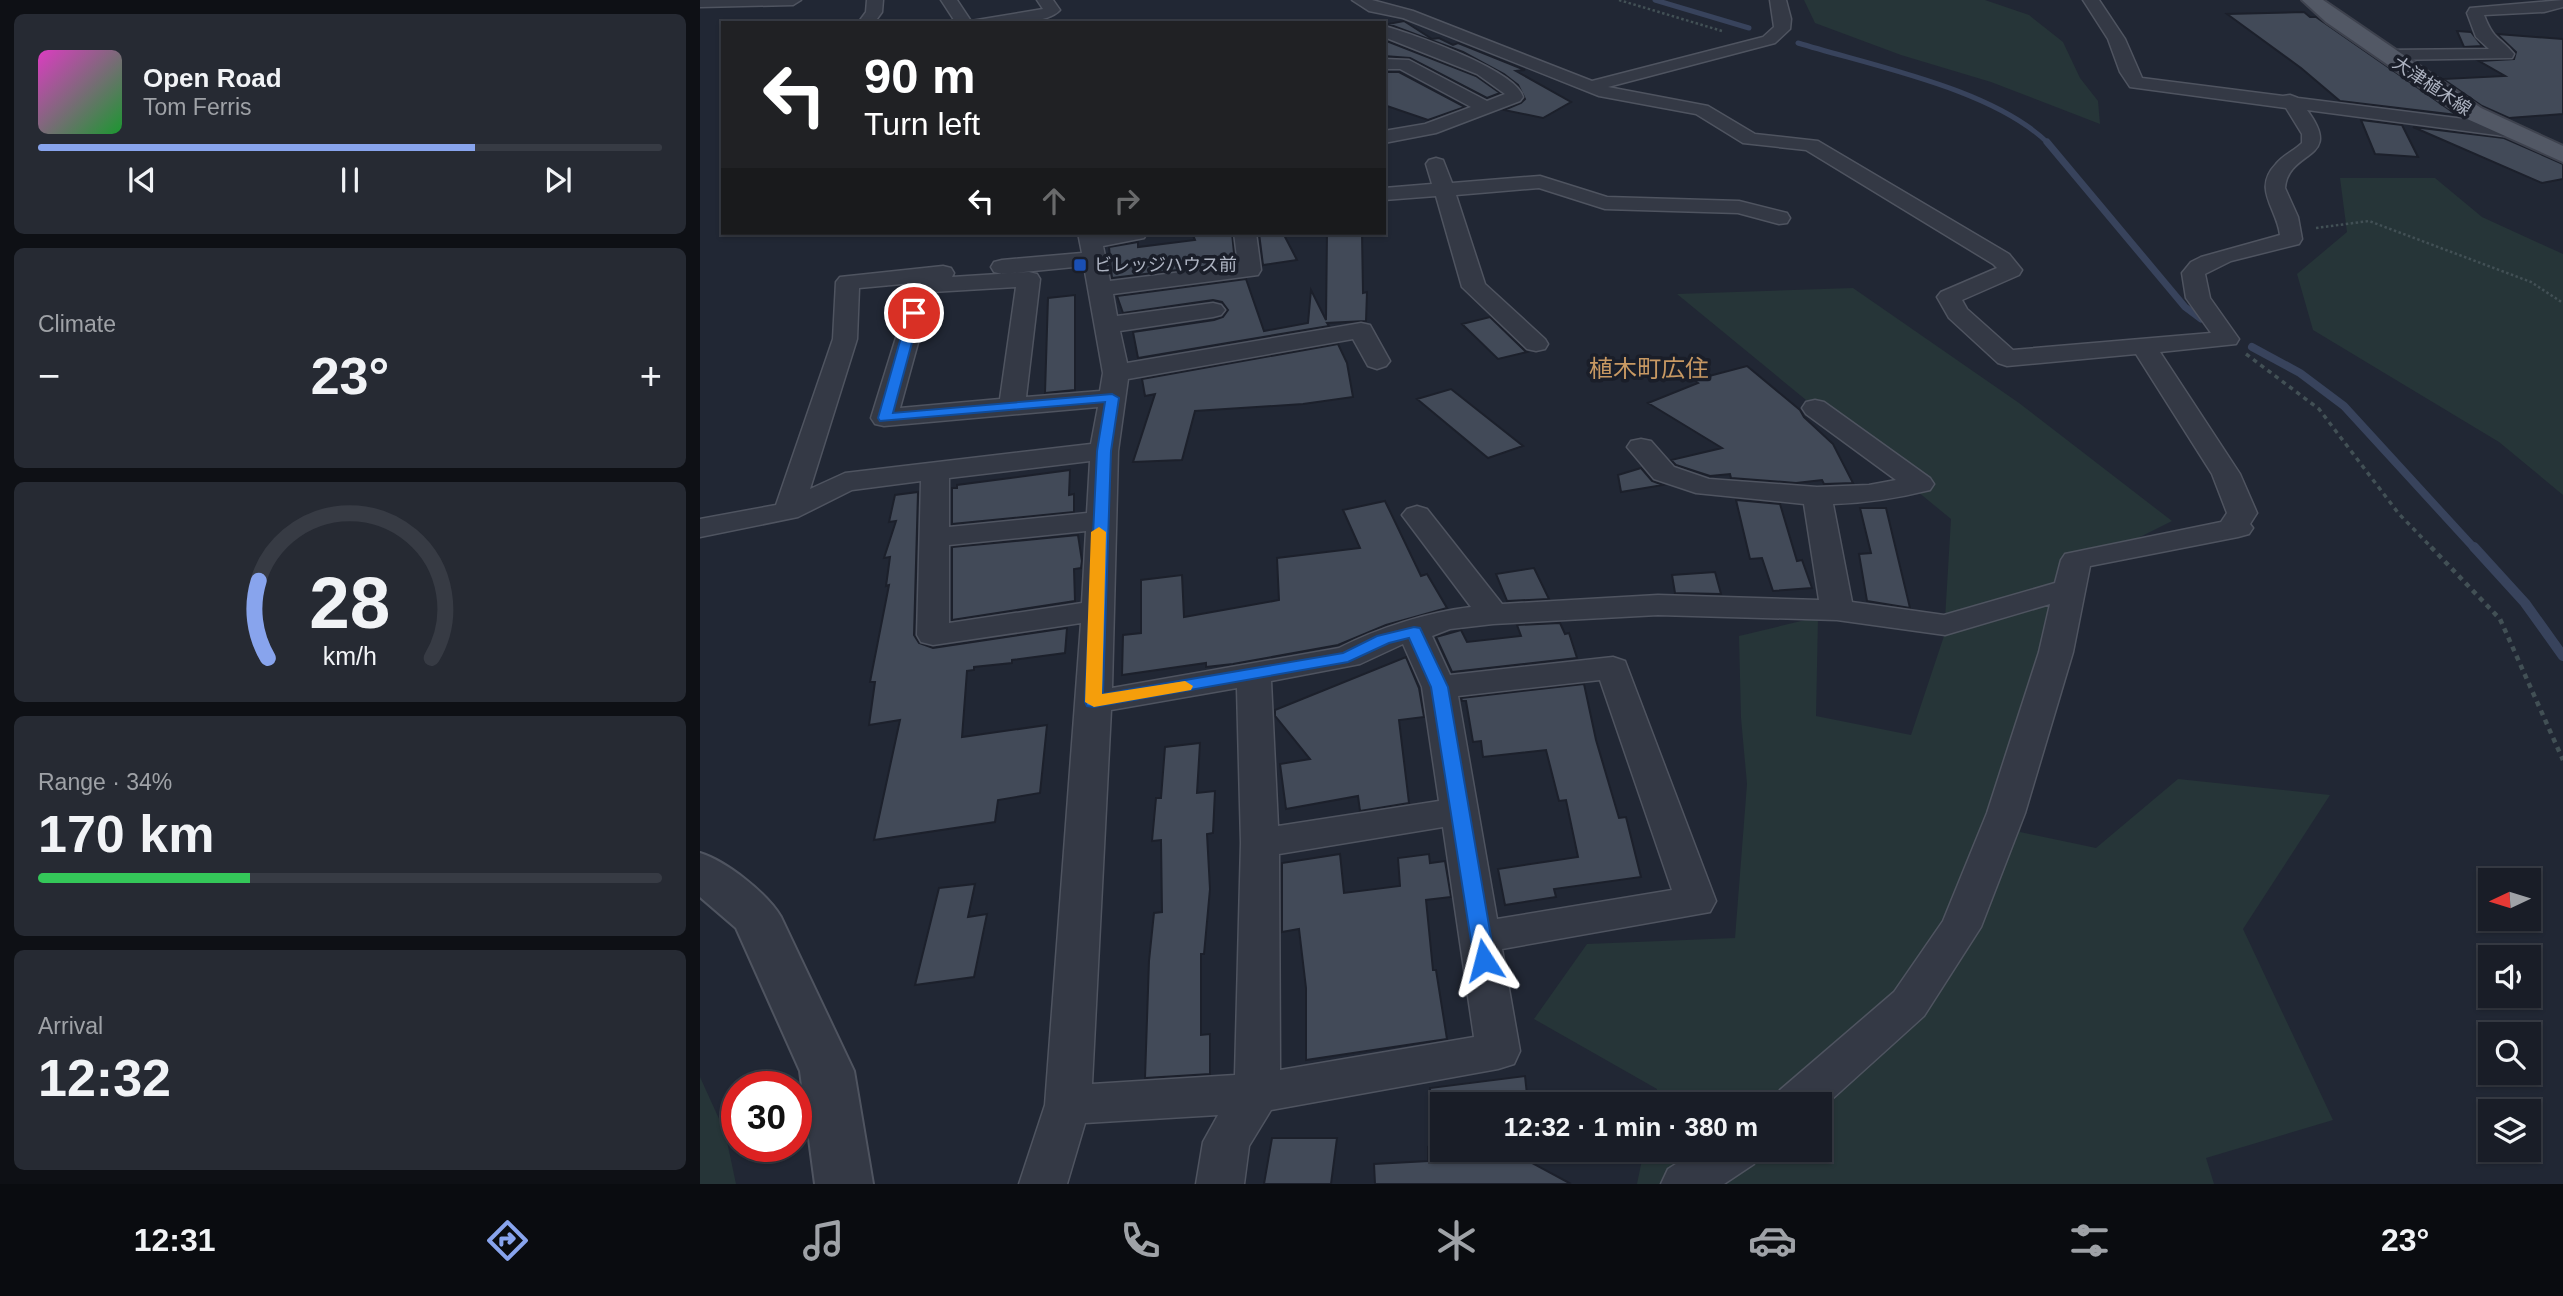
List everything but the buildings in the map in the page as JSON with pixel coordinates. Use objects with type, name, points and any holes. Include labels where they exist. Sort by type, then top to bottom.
[{"type":"main road","name":"大津植木線","points":[[2311,0],[2462,107],[2504,130],[2563,155]]},
{"type":"street","points":[[700,2],[793,0]]},
{"type":"street","points":[[867,21],[874,12],[875,0]]},
{"type":"street","points":[[949,0],[963,21]]},
{"type":"street","points":[[1025,20],[1052,10],[1045,0]]},
{"type":"street","points":[[1360,0],[1375,8],[1407,14],[1590,86],[1625,96],[1702,110],[1750,139],[1811,145],[2001,259],[2011,270],[1948,297],[1957,313],[2007,358],[2227,339],[2198,298],[2193,273],[2195,268],[2209,262],[2291,239],[2289,220],[2276,202],[2275,182],[2288,162],[2304,153],[2312,144],[2312,134],[2290,100]]},
{"type":"street","points":[[1590,86],[1769,40],[1782,29],[1783,19],[1778,0]]},
{"type":"street","points":[[2091,0],[2105,18],[2123,53],[2127,72],[2136,83],[2290,100],[2504,130]]},
{"type":"street","points":[[2386,55],[2506,54],[2484,37],[2474,13],[2476,11],[2544,7],[2563,2]]},
{"type":"street","points":[[1386,32],[1483,70],[1513,91],[1514,97],[1429,129],[1386,138]]},
{"type":"street","points":[[1386,64],[1404,64],[1487,108]]},
{"type":"street","points":[[1436,164],[1474,287],[1536,344]]},
{"type":"street","points":[[1386,194],[1540,181],[1605,203],[1740,207],[1779,218]]},
{"type":"street","points":[[1095,255],[1132,235]]},
{"type":"street","points":[[788,511],[845,339],[848,282],[1095,255],[1250,270],[1245,235]]},
{"type":"street","points":[[1043,1184],[1068,1105],[1094,702],[1095,611],[1104,451],[1114,385],[1108,326],[1095,255]]},
{"type":"street","points":[[1012,406],[1029,279],[922,286],[884,418],[1012,406],[1361,330],[1377,361]]},
{"type":"street","points":[[1108,326],[1213,310]]},
{"type":"street","points":[[1810,1092],[1909,1004],[1961,927],[2006,813],[2056,652],[2068,589],[2077,560],[2238,528],[2235,524],[2242,513],[2226,474],[2144,347]]},
{"type":"street","points":[[1641,447],[1664,473],[1706,486],[1817,496],[1869,494],[1920,484],[1815,408]]},
{"type":"street","points":[[700,528],[788,511],[845,482],[1104,451]]},
{"type":"street","points":[[935,471],[933,635],[1095,611]]},
{"type":"street","points":[[1817,496],[1837,610]]},
{"type":"street","points":[[1417,515],[1493,614]]},
{"type":"street","points":[[935,537],[1100,520]]},
{"type":"street","points":[[1094,702],[1348,657],[1383,639],[1414,632],[1444,620],[1493,614],[1658,605],[1837,610],[1945,625],[2068,589]]},
{"type":"street","points":[[1068,1105],[1257,1093],[1498,1051],[1439,687],[1414,632]]},
{"type":"street","points":[[1439,687],[1613,668],[1696,901],[1481,937]]},
{"type":"street","points":[[1220,1184],[1226,1142],[1257,1093],[1260,843],[1254,674]]},
{"type":"street","points":[[1260,843],[1460,811]]},
{"type":"street","points":[[700,870],[756,918],[827,1071],[844,1184]]},
{"type":"street","points":[[1685,1184],[1719,1162]]},
{"type":"path","points":[[1619,0],[1760,42]]},
{"type":"path","points":[[2290,231],[2369,221],[2530,282],[2563,303]]},
{"type":"path","points":[[2227,339],[2319,409],[2399,514],[2500,619],[2563,760]]},
{"type":"shaded area","points":[[1804,0],[1985,0],[2029,15],[2063,42],[2080,78],[2098,101],[2100,124],[1991,82],[1901,55],[1815,23]]},
{"type":"shaded area","points":[[2340,178],[2435,178],[2482,217],[2563,254],[2563,495],[2499,442],[2313,330],[2297,274],[2347,232]]},
{"type":"shaded area","points":[[1853,288],[2019,403],[2172,521],[2084,565],[2048,632],[2020,832],[2096,848],[2178,779],[2330,795],[2243,929],[2333,1120],[2206,1158],[2214,1184],[1637,1184],[1642,1162],[1832,1162],[1832,1092],[1656,1092],[1657,1089],[1534,1019],[1587,944],[1735,938],[1747,784],[1741,718],[1739,636],[1818,617],[1816,716],[1911,735],[1944,636],[1951,519],[1677,294]]},
{"type":"shaded area","points":[[700,1077],[721,1123],[721,1162],[731,1162],[736,1184],[700,1184]]},
{"type":"waterway","points":[[1655,0],[1749,28]]},
{"type":"waterway","points":[[1798,43],[1965,94],[2026,125],[2048,143]]},
{"type":"waterway","points":[[2048,143],[2185,307],[2201,319]]},
{"type":"waterway","points":[[2252,347],[2300,373],[2344,406],[2475,549]]},
{"type":"waterway","points":[[2474,547],[2525,603],[2563,656]]},
{"type":"slow traffic","points":[[1099,532],[1094,702],[1185,686]]},
{"type":"place","name":"ビレッジハウス前","points":[[1080,265]]},
{"type":"district","name":"植木町広住","points":[[1649,369]]},
{"type":"route","points":[[914,313],[884,418],[1112,398],[1104,451],[1095,611],[1094,702],[1348,657],[1383,639],[1414,632],[1439,687],[1484,960]]}]
